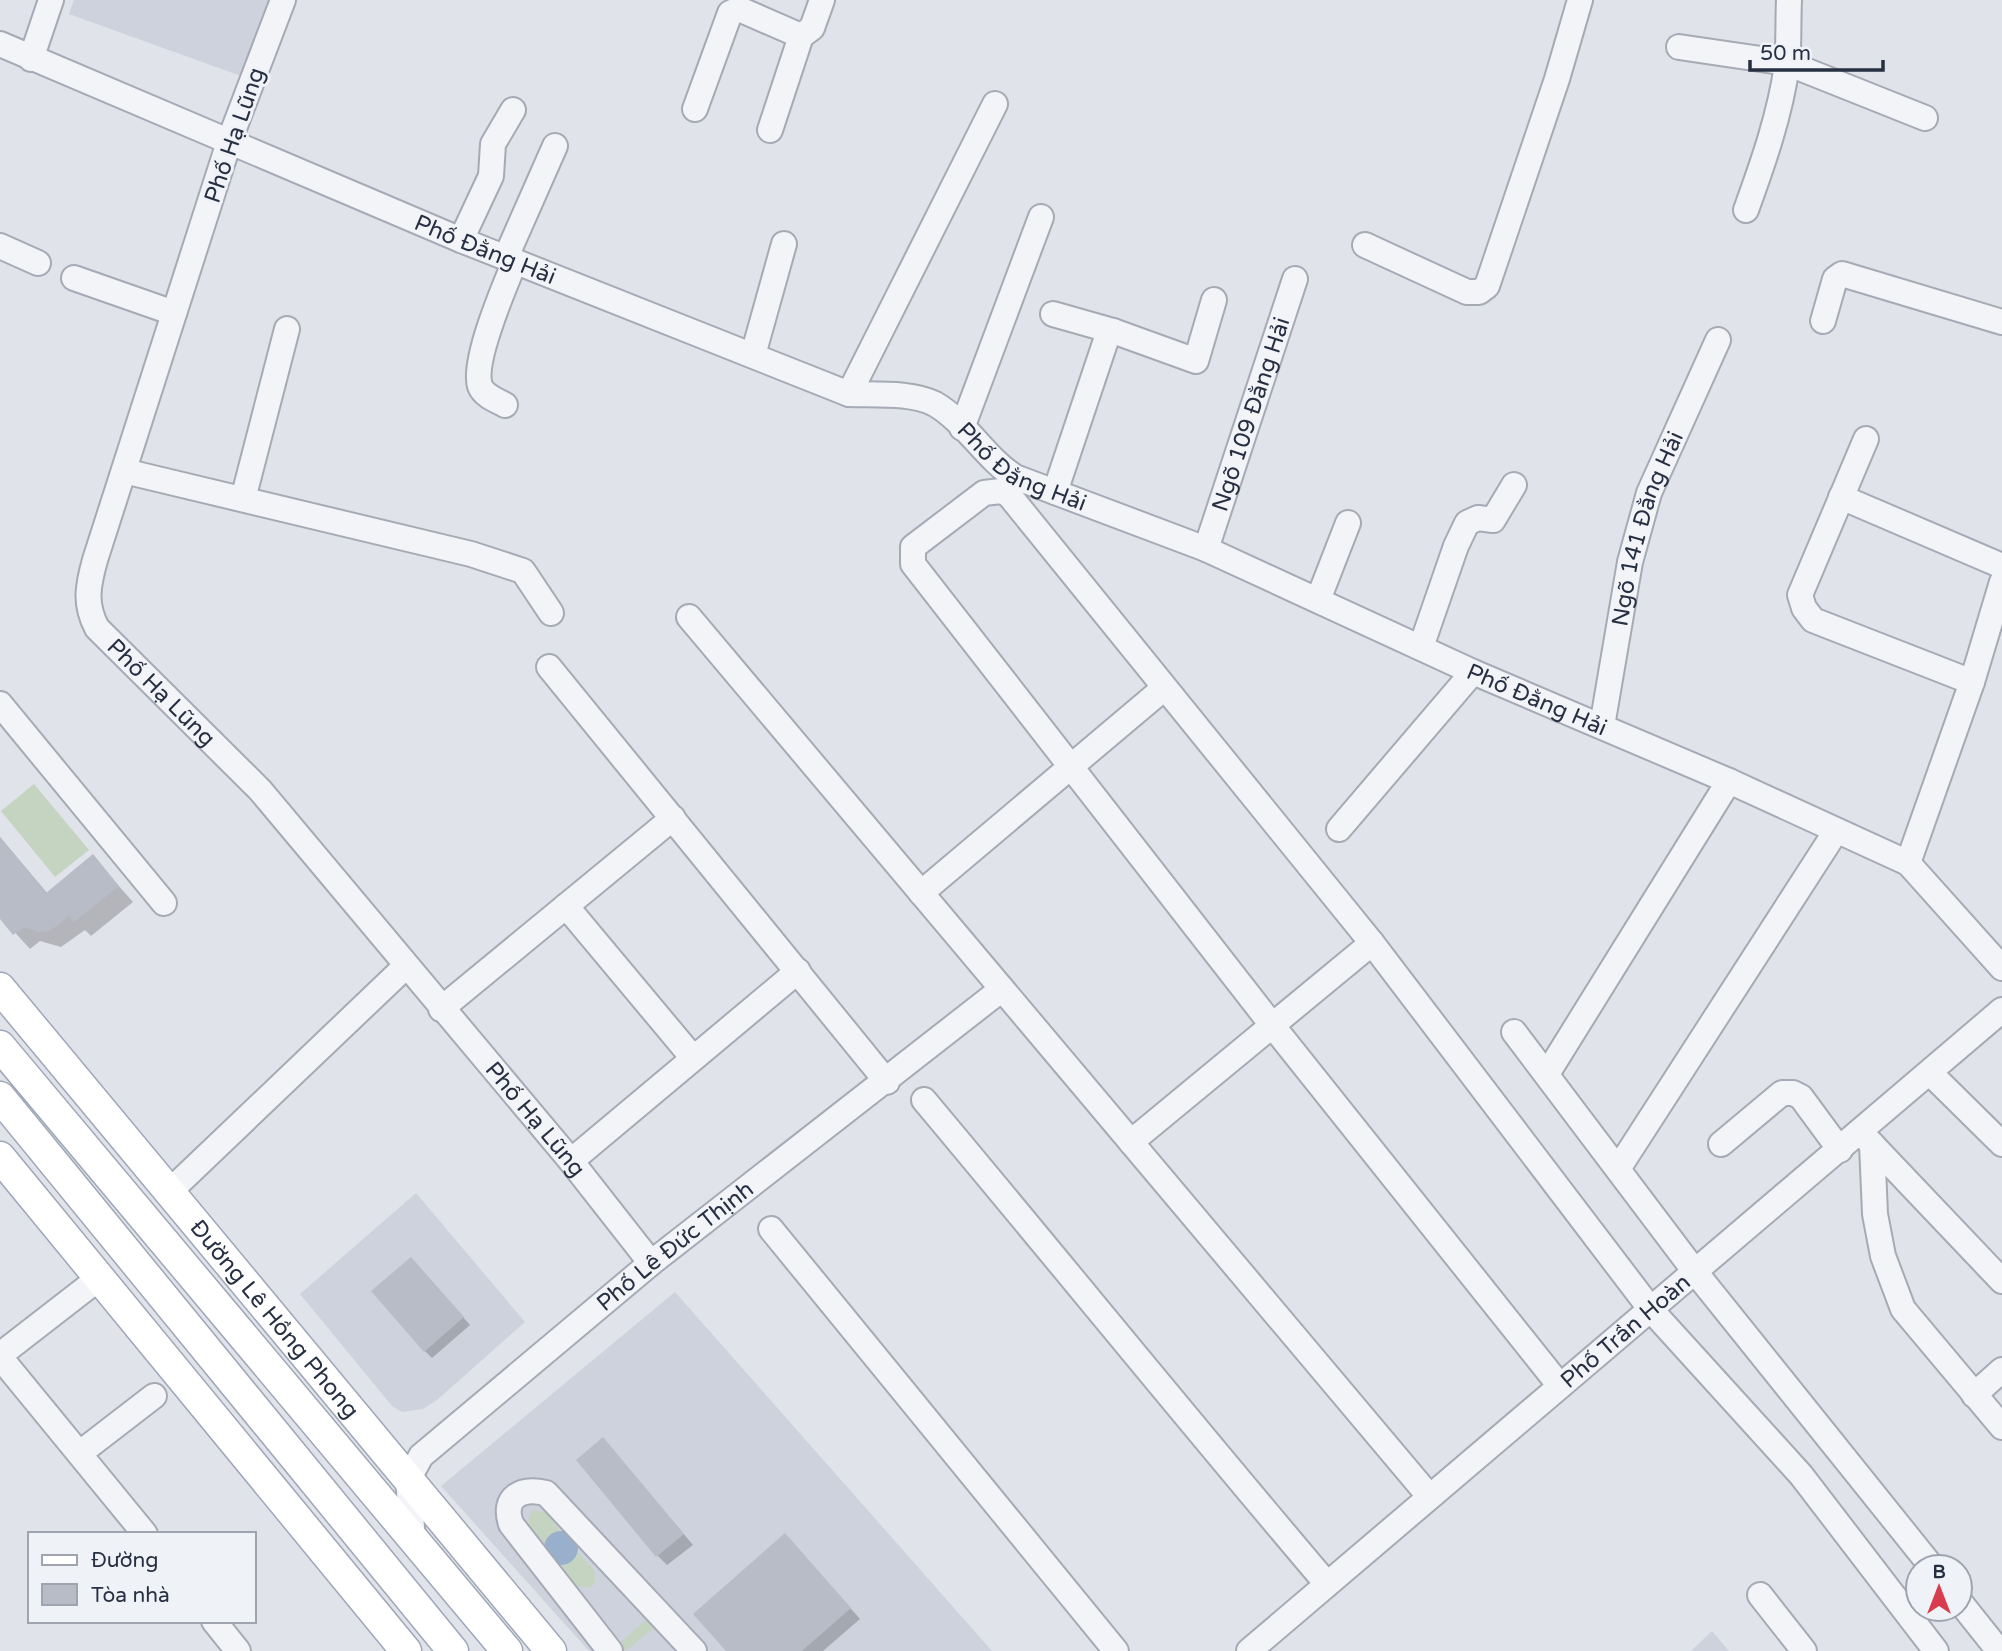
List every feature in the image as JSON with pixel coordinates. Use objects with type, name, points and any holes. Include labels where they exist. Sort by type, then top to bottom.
[{"type":"main road","name":"Đường Lê Hồng Phong","points":[[0,988],[551,1651]]},
{"type":"main road","points":[[3,1054],[37,1035]]},
{"type":"main road","name":"Đường Lê Hồng Phong","points":[[3,1054],[507,1651]]},
{"type":"main road","points":[[0,1097],[453,1651]]},
{"type":"main road","points":[[0,1157],[407,1651]]},
{"type":"street","points":[[31,59],[51,0]]},
{"type":"street","name":"Phố Hạ Lũng","points":[[283,0],[230,139],[174,313],[87,589],[88,612],[97,628],[260,790],[571,1161],[651,1263]]},
{"type":"street","points":[[770,130],[801,36],[812,28],[822,0]]},
{"type":"street","points":[[1365,245],[1468,292],[1479,292],[1487,286],[1557,79],[1580,0]]},
{"type":"street","points":[[1746,210],[1766,155],[1787,63],[1789,0]]},
{"type":"street","points":[[695,109],[730,13],[734,9],[801,36]]},
{"type":"street","points":[[1679,47],[1787,63],[1925,118]]},
{"type":"street","name":"Phố Đằng Hải","points":[[1,53],[31,59],[230,139],[461,240],[849,394],[917,398],[936,405],[1002,469],[1206,550],[1473,672],[1729,781],[1908,863],[2002,968]]},
{"type":"street","points":[[849,394],[995,104]]},
{"type":"street","points":[[461,240],[491,176],[492,144],[513,110]]},
{"type":"street","points":[[505,405],[485,394],[480,383],[480,370],[510,259],[555,146]]},
{"type":"street","points":[[962,428],[1041,217]]},
{"type":"street","points":[[753,355],[784,244]]},
{"type":"street","points":[[0,246],[38,263]]},
{"type":"street","points":[[1823,321],[1835,279],[1842,274],[2002,322]]},
{"type":"street","points":[[74,278],[174,313]]},
{"type":"street","name":"Ngõ 109 Đằng Hải","points":[[1206,550],[1295,279]]},
{"type":"street","points":[[1053,314],[1113,331],[1196,361],[1214,300]]},
{"type":"street","points":[[243,499],[287,330]]},
{"type":"street","points":[[1055,492],[1106,340],[1113,331]]},
{"type":"street","name":"Ngõ 141 Đằng Hải","points":[[1602,726],[1630,562],[1649,493],[1718,340]]},
{"type":"street","points":[[1866,439],[1800,595],[1804,608],[1813,621],[1972,682]]},
{"type":"street","points":[[124,471],[471,554],[523,571],[551,613]]},
{"type":"street","points":[[1420,647],[1455,546],[1467,523],[1478,519],[1493,520],[1514,485]]},
{"type":"street","points":[[1560,1386],[1272,1025],[913,564],[913,547],[984,493],[1001,491],[1009,495],[1163,689],[1372,943],[1652,1311],[1801,1475],[1936,1651]]},
{"type":"street","points":[[1841,497],[2002,566]]},
{"type":"street","points":[[1318,600],[1348,523]]},
{"type":"street","points":[[1908,863],[1972,682],[2002,582]]},
{"type":"street","points":[[689,617],[1429,1496]]},
{"type":"street","points":[[549,667],[887,1082]]},
{"type":"street","points":[[1339,829],[1473,672]]},
{"type":"street","points":[[921,892],[1163,689]]},
{"type":"street","points":[[0,704],[164,903]]},
{"type":"street","points":[[1547,1074],[1729,781]]},
{"type":"street","points":[[441,1009],[673,818]]},
{"type":"street","points":[[1618,1169],[1836,831]]},
{"type":"street","points":[[566,906],[693,1058]]},
{"type":"street","points":[[1131,1142],[1372,943]]},
{"type":"street","points":[[168,1193],[406,966]]},
{"type":"street","points":[[571,1161],[798,971]]},
{"type":"street","name":"Phố Lê Đức Thịnh","points":[[408,1480],[421,1457],[651,1263],[887,1082],[1002,989]]},
{"type":"street","name":"Phố Trần Hoàn","points":[[1249,1651],[1840,1150],[1866,1138],[1930,1073],[2002,1010]]},
{"type":"street","points":[[1514,1032],[1696,1273],[1921,1553]]},
{"type":"street","points":[[1930,1073],[2002,1144]]},
{"type":"street","points":[[1721,1144],[1783,1093],[1793,1093],[1801,1097],[1840,1150]]},
{"type":"street","points":[[924,1100],[1083,1289],[1149,1375],[1327,1584]]},
{"type":"street","points":[[1866,1138],[2002,1281]]},
{"type":"street","points":[[1866,1138],[1883,1256],[1903,1309],[2002,1427]]},
{"type":"street","points":[[771,1229],[1116,1651]]},
{"type":"street","points":[[98,1279],[0,1356],[143,1532]]},
{"type":"street","points":[[1974,1395],[2002,1370]]},
{"type":"street","points":[[80,1453],[154,1396]]},
{"type":"street","points":[[408,1480],[413,1539]]},
{"type":"street","points":[[610,1651],[511,1524],[507,1511],[509,1502],[519,1493],[531,1489],[546,1493],[694,1651]]},
{"type":"street","points":[[1760,1595],[1804,1651]]},
{"type":"street","points":[[1974,1620],[1999,1651]]},
{"type":"street","points":[[216,1623],[238,1651]]},
{"type":"shaded area","points":[[74,0],[269,0],[241,76],[69,14]]},
{"type":"shaded area","points":[[416,1193],[525,1322],[437,1400],[423,1409],[402,1412],[392,1406],[300,1294]]},
{"type":"shaded area","points":[[675,1292],[992,1651],[589,1651],[441,1486]]},
{"type":"shaded area","points":[[1712,1631],[1729,1651],[1691,1651]]},
{"type":"green space","points":[[34,784],[89,850],[55,877],[1,811]]},
{"type":"green space","points":[[533,1510],[547,1513],[560,1531],[555,1532],[544,1544],[529,1524]]},
{"type":"green space","points":[[578,1552],[595,1571],[595,1583],[590,1588],[576,1586],[562,1566],[568,1564]]},
{"type":"green space","points":[[649,1617],[657,1625],[631,1647],[624,1650],[620,1647],[622,1641]]},
{"type":"water","points":[[561,1531],[573,1536],[578,1548],[573,1560],[561,1565],[549,1560],[544,1548],[549,1536]]},
{"type":"building","points":[[0,837],[46,893],[93,854],[119,886],[74,922],[69,916],[50,931],[39,932],[24,927],[13,935],[0,919]]},
{"type":"building","points":[[411,1257],[464,1317],[424,1352],[371,1291]]},
{"type":"building","points":[[603,1437],[684,1534],[656,1557],[576,1460]]},
{"type":"building","points":[[785,1533],[851,1608],[802,1651],[726,1651],[693,1614]]}]
